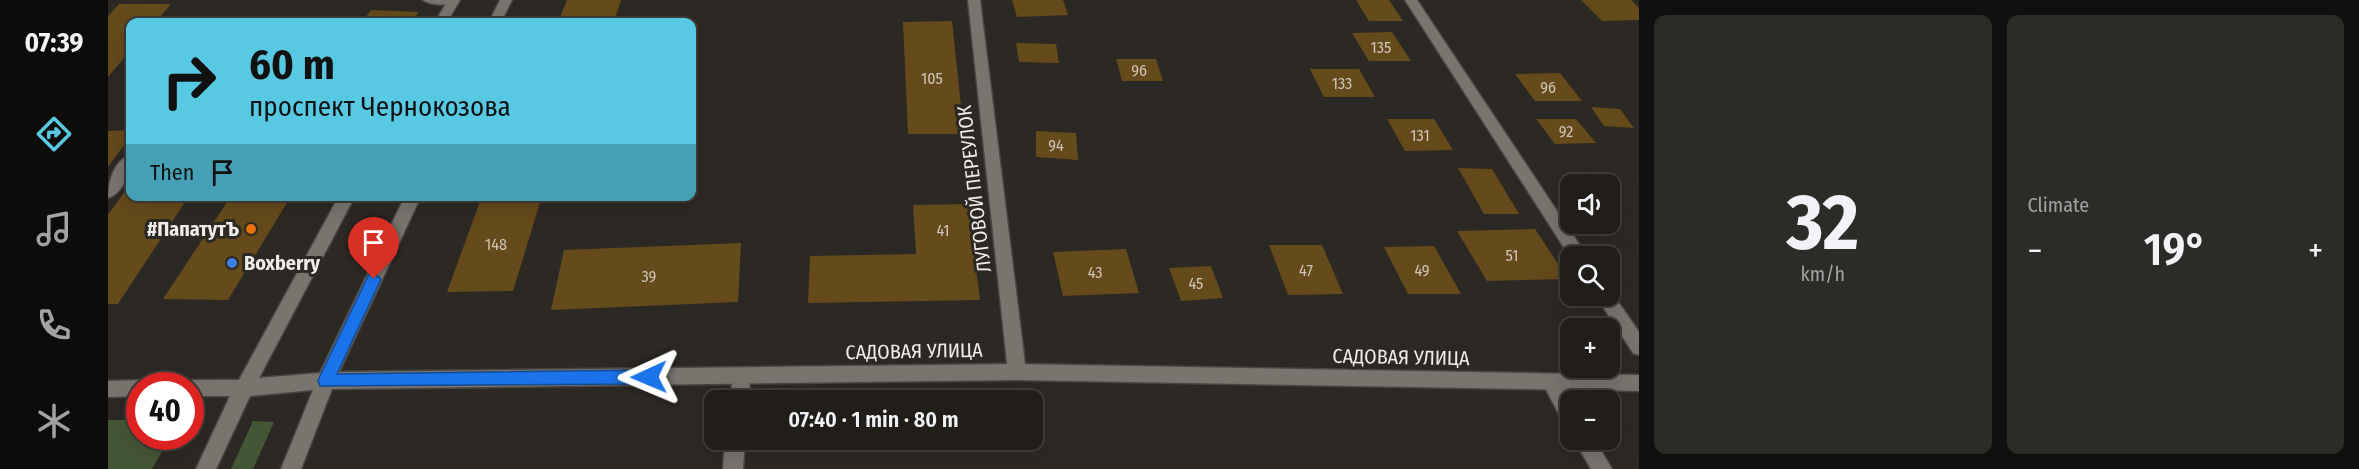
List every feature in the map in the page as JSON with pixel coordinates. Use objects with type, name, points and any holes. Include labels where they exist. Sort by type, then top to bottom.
[{"type":"street","points":[[429,0],[454,0]]},
{"type":"street","points":[[443,18],[454,0]]},
{"type":"street","points":[[497,18],[506,0]]},
{"type":"street","name":"ЛУГОВОЙ ПЕРЕУЛОК","points":[[974,0],[1017,372]]},
{"type":"street","points":[[1411,0],[1572,246]]},
{"type":"street","points":[[108,192],[126,167]]},
{"type":"street","points":[[206,469],[244,388],[344,201]]},
{"type":"street","points":[[291,469],[326,381],[411,201]]},
{"type":"street","points":[[1612,306],[1639,347]]},
{"type":"street","name":"САДОВАЯ УЛИЦА","points":[[204,388],[244,388],[326,381],[1017,372],[1639,383]]},
{"type":"street","points":[[740,390],[741,376]]},
{"type":"street","points":[[1551,382],[1560,398]]},
{"type":"street","points":[[108,389],[126,388]]},
{"type":"street","points":[[733,469],[734,450]]},
{"type":"street","points":[[1590,450],[1602,469]]},
{"type":"green space","points":[[108,420],[126,420],[126,450],[163,450],[152,469],[108,469]]},
{"type":"green space","points":[[253,421],[274,422],[253,469],[231,469]]},
{"type":"building","points":[[567,0],[621,0],[615,18],[560,18]]},
{"type":"building","points":[[1012,0],[1063,0],[1068,15],[1017,17]]},
{"type":"building","points":[[1356,0],[1389,0],[1403,21],[1369,21]]},
{"type":"building","points":[[1581,0],[1631,0],[1639,8],[1639,20],[1602,21]]},
{"type":"building","points":[[119,4],[171,4],[159,18],[126,18],[126,56],[108,77],[108,16]]},
{"type":"building","points":[[371,10],[419,12],[414,18],[365,18]]},
{"type":"building","points":[[952,21],[964,134],[908,134],[903,22]]},
{"type":"building","points":[[1392,32],[1411,61],[1369,61],[1352,33]]},
{"type":"building","points":[[1016,43],[1056,44],[1059,63],[1019,62]]},
{"type":"building","points":[[1116,59],[1156,59],[1163,81],[1122,81]]},
{"type":"building","points":[[1310,69],[1359,69],[1375,97],[1324,97]]},
{"type":"building","points":[[1560,73],[1582,101],[1535,101],[1515,74]]},
{"type":"building","points":[[1591,107],[1620,109],[1634,128],[1604,126]]},
{"type":"building","points":[[1387,119],[1434,119],[1453,150],[1405,151]]},
{"type":"building","points":[[1536,119],[1576,119],[1596,143],[1555,144]]},
{"type":"building","points":[[126,130],[126,142],[108,167],[108,131]]},
{"type":"building","points":[[1036,131],[1076,133],[1078,160],[1036,157]]},
{"type":"building","points":[[1458,168],[1492,169],[1519,214],[1484,214]]},
{"type":"building","points":[[126,190],[126,201],[186,201],[118,304],[108,304],[108,215]]},
{"type":"building","points":[[228,201],[288,201],[228,300],[163,299]]},
{"type":"building","points":[[480,201],[540,201],[513,291],[447,292]]},
{"type":"building","points":[[968,204],[980,300],[808,303],[810,256],[916,254],[913,205]]},
{"type":"building","points":[[1535,229],[1560,267],[1560,279],[1487,281],[1457,231]]},
{"type":"building","points":[[741,243],[738,302],[551,310],[564,250]]},
{"type":"building","points":[[1269,245],[1322,245],[1343,294],[1288,295]]},
{"type":"building","points":[[1434,246],[1461,294],[1408,294],[1384,247]]},
{"type":"building","points":[[1126,249],[1139,293],[1063,296],[1053,252]]},
{"type":"building","points":[[1211,266],[1223,298],[1181,301],[1169,268]]},
{"type":"place","name":"#ПапатутЪ","points":[[251,229]]},
{"type":"place","name":"Boxberry","points":[[232,263]]},
{"type":"route","points":[[374,279],[326,381],[649,377]]}]
